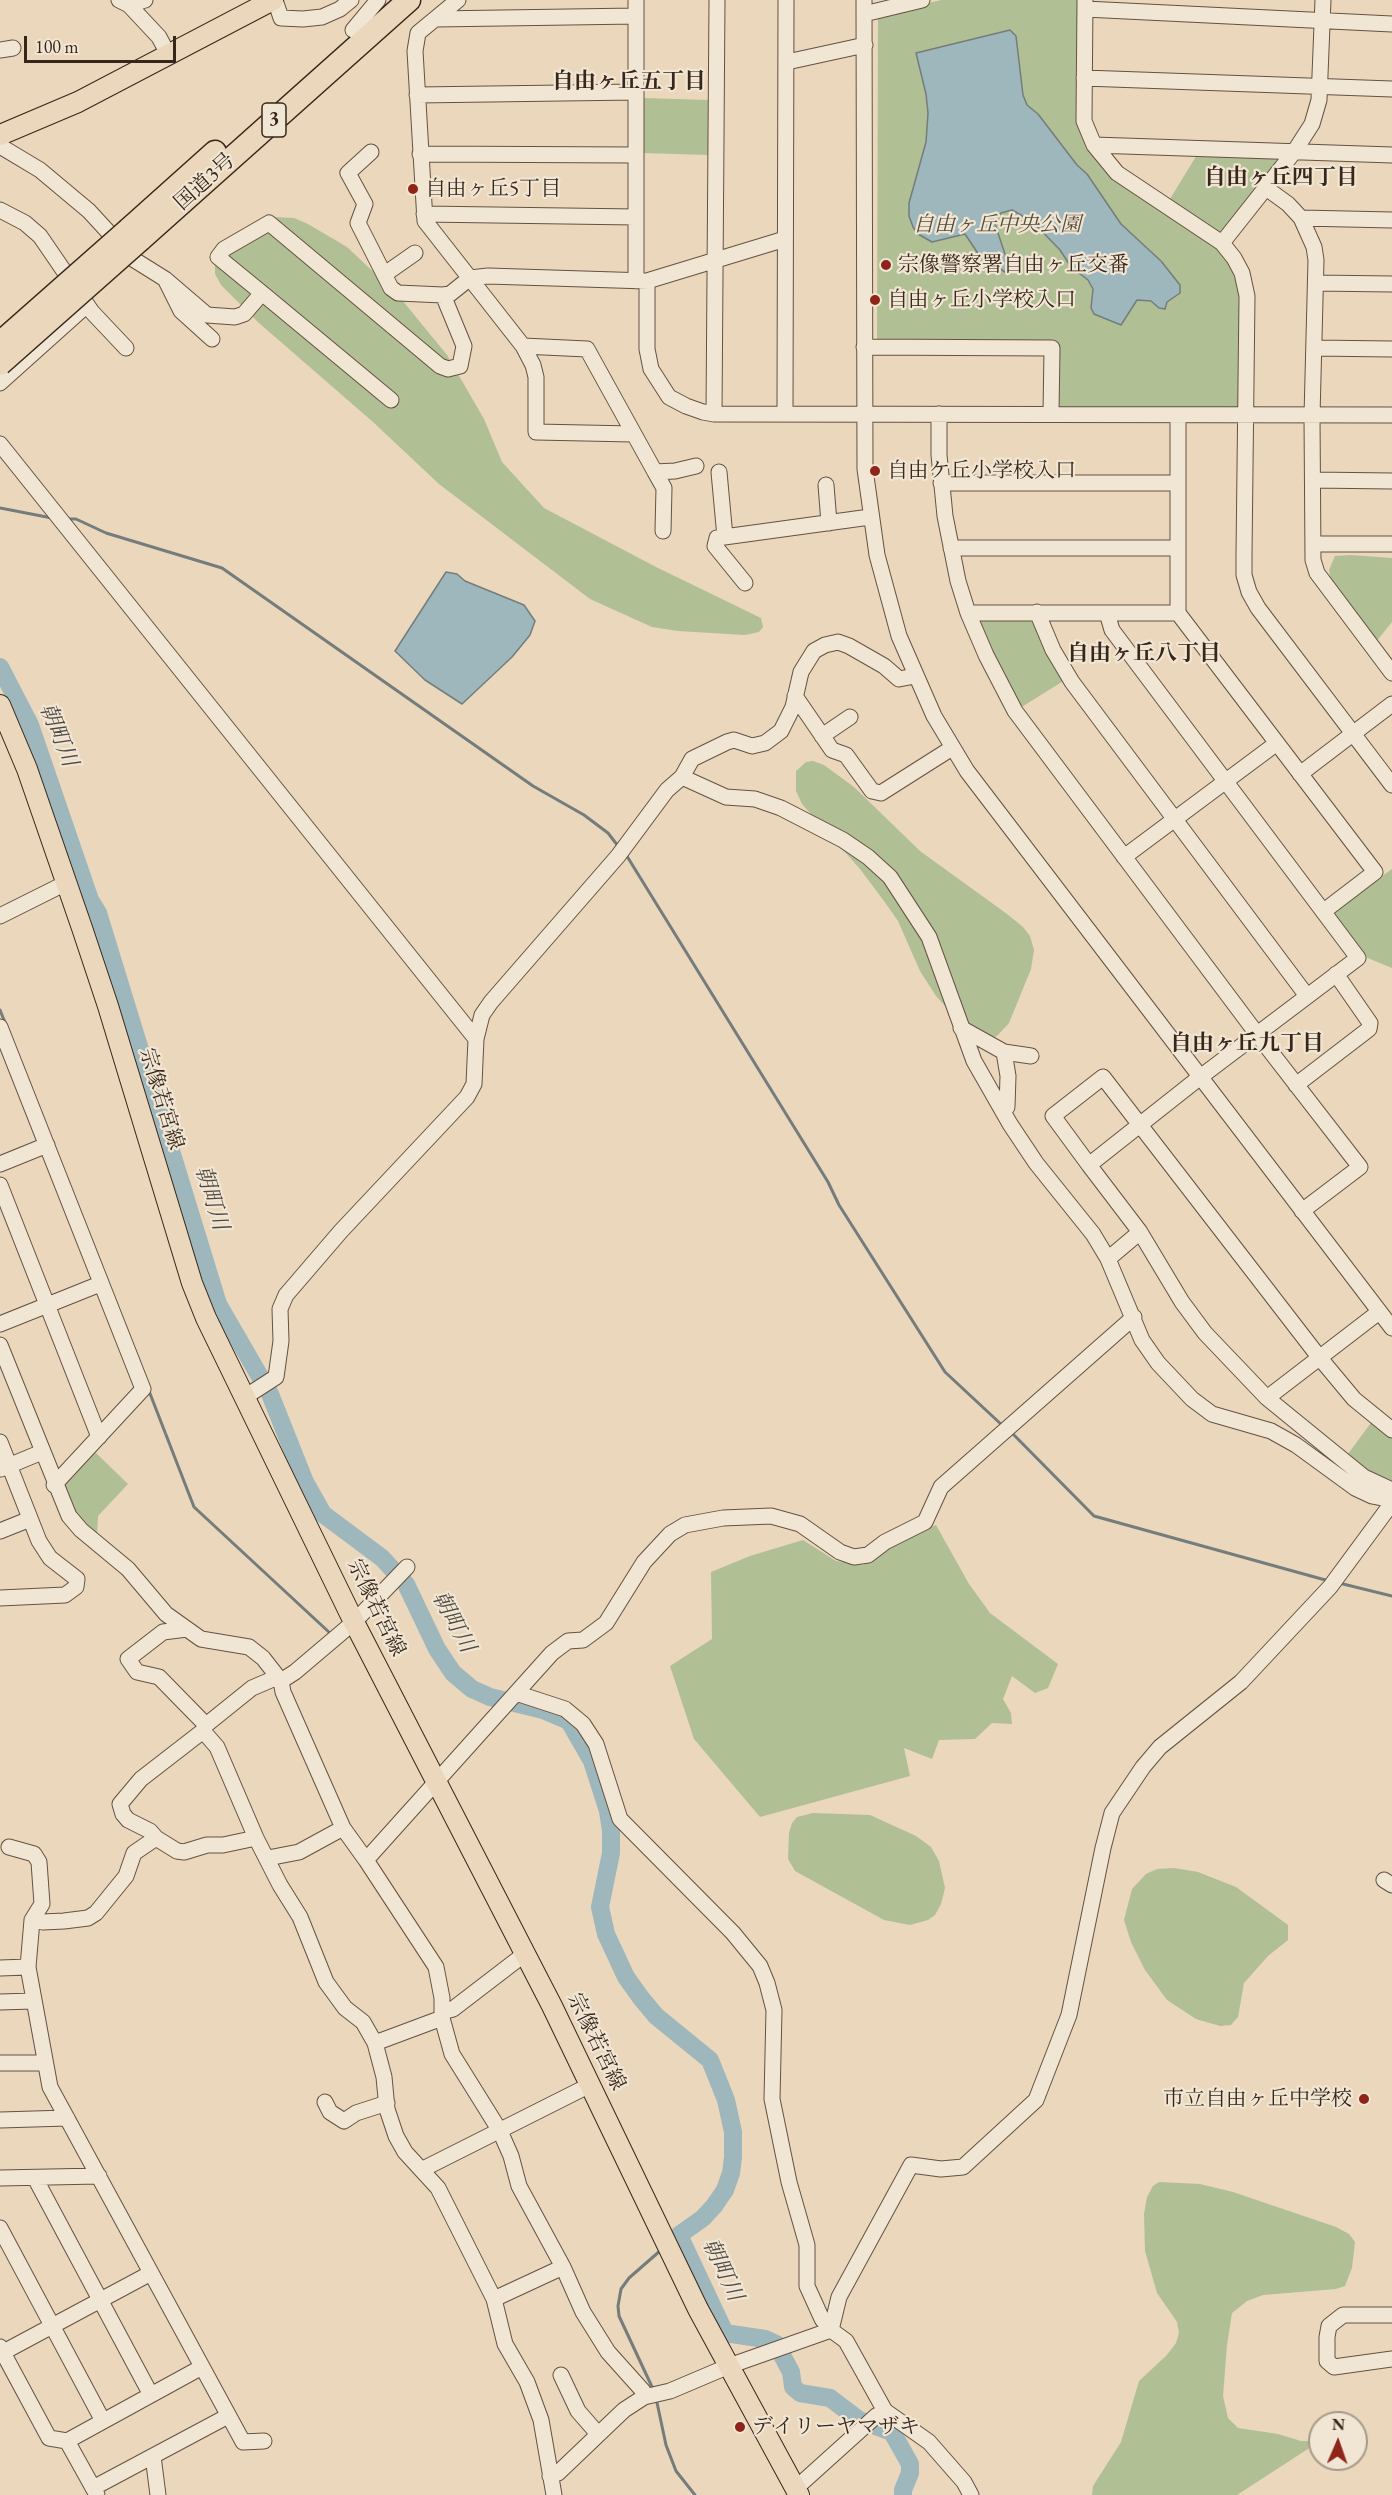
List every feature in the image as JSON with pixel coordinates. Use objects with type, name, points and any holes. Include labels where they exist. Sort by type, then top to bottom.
[{"type":"highway","name":"国道3号","points":[[0,364],[134,234],[387,0]]},
{"type":"highway","name":"国道3号","points":[[0,343],[134,234],[409,0]]},
{"type":"main road","points":[[0,135],[78,102],[274,0]]},
{"type":"main road","name":"宗像若宮線","points":[[0,705],[27,769],[108,1006],[192,1283],[354,1622],[526,1953],[729,2367],[797,2492]]},
{"type":"street","points":[[124,3],[145,0]]},
{"type":"street","points":[[274,0],[281,18],[303,19],[322,17],[340,9],[351,0]]},
{"type":"street","points":[[353,30],[378,0]]},
{"type":"street","points":[[458,0],[418,33],[415,51],[425,221],[523,346],[533,365],[536,377],[536,432],[633,434]]},
{"type":"street","points":[[714,414],[717,0]]},
{"type":"street","points":[[785,414],[786,0]]},
{"type":"street","points":[[922,0],[864,7],[866,469],[870,517],[885,593],[899,636],[915,676],[952,748],[994,809],[1392,1328]]},
{"type":"street","points":[[1222,243],[1294,152],[1312,124],[1319,100],[1323,0]]},
{"type":"street","points":[[124,3],[159,37],[168,54]]},
{"type":"street","points":[[1392,24],[1085,4],[1084,78],[1084,121],[1095,146],[1117,173],[1222,243],[1242,273],[1247,296],[1244,574],[1249,591],[1258,608],[1392,785]]},
{"type":"street","points":[[435,19],[636,8],[636,217],[648,349],[651,369],[669,396],[686,406],[714,414],[1392,415]]},
{"type":"street","points":[[787,62],[865,45]]},
{"type":"street","points":[[1084,78],[1392,89]]},
{"type":"street","points":[[417,95],[635,92]]},
{"type":"street","points":[[0,146],[40,170],[90,211],[134,259],[165,279],[207,315],[235,317],[244,314],[262,293]]},
{"type":"street","points":[[1095,146],[1392,155]]},
{"type":"street","points":[[371,152],[348,173],[365,204],[358,223],[392,288],[398,293],[450,294],[470,278],[488,276],[641,281],[785,239]]},
{"type":"street","points":[[420,154],[636,155]]},
{"type":"street","points":[[1266,188],[1288,204],[1301,218],[1314,247],[1316,283],[1312,416],[1313,560],[1317,573],[1392,671]]},
{"type":"street","points":[[0,210],[25,223],[40,236],[87,305],[126,348]]},
{"type":"street","points":[[424,213],[636,217]]},
{"type":"street","points":[[1301,218],[1392,220]]},
{"type":"street","points":[[391,400],[218,257],[224,249],[269,223],[440,366],[448,369],[460,366],[464,346],[443,295]]},
{"type":"street","points":[[385,274],[415,253]]},
{"type":"street","points":[[165,279],[181,311],[212,339]]},
{"type":"street","points":[[1316,283],[1392,284]]},
{"type":"street","points":[[0,383],[87,305]]},
{"type":"street","points":[[523,346],[587,349],[664,488],[663,531]]},
{"type":"street","points":[[864,347],[1052,348],[1051,414]]},
{"type":"street","points":[[1314,348],[1392,349]]},
{"type":"street","points":[[939,414],[941,483],[951,548],[968,613],[986,655],[1015,711],[1257,1034],[1360,1167],[1302,1211]]},
{"type":"street","points":[[1178,415],[1178,613],[1375,872],[1324,911]]},
{"type":"street","points":[[0,444],[476,1039]]},
{"type":"street","points":[[655,472],[675,471],[696,466]]},
{"type":"street","points":[[719,472],[726,537]]},
{"type":"street","points":[[1313,480],[1392,481]]},
{"type":"street","points":[[941,483],[1178,483]]},
{"type":"street","points":[[826,485],[829,523]]},
{"type":"street","points":[[745,583],[715,546],[717,538],[870,517]]},
{"type":"street","points":[[1313,544],[1392,544]]},
{"type":"street","points":[[951,548],[1178,548]]},
{"type":"street","points":[[1037,612],[1053,650],[1072,682],[1306,996]]},
{"type":"street","points":[[968,613],[1178,613]]},
{"type":"street","points":[[1089,1165],[1199,1078],[1358,958],[1112,630],[1107,613]]},
{"type":"street","points":[[245,1397],[276,1377],[280,1341],[280,1309],[286,1295],[341,1231],[467,1097],[474,1084],[476,1039],[482,1015],[490,1002],[618,856],[668,790],[682,777],[692,759],[727,742],[734,740],[752,746],[765,742],[781,731],[787,721],[801,672],[814,651],[838,642],[849,645],[899,679],[915,676]]},
{"type":"street","points":[[795,696],[832,750],[846,755],[872,791],[881,793],[952,748]]},
{"type":"street","points":[[1300,774],[1392,704]]},
{"type":"street","points":[[822,736],[850,717]]},
{"type":"street","points":[[1124,857],[1277,743]]},
{"type":"street","points":[[682,777],[726,798],[754,799],[781,808],[843,840],[890,877],[929,937],[974,1061],[1036,1163],[1093,1234],[1108,1259],[1142,1340],[1158,1364],[1192,1399],[1212,1414],[1271,1431],[1296,1445],[1355,1488],[1392,1502],[1330,1587],[1241,1682],[1160,1747],[1137,1776],[1112,1813],[1069,2014],[1036,2100],[963,2168],[941,2169],[911,2165],[839,2297],[831,2330]]},
{"type":"street","points":[[0,916],[66,883]]},
{"type":"street","points":[[1296,1085],[1369,1029],[1370,1023],[1336,974]]},
{"type":"street","points":[[0,1027],[143,1389],[54,1485]]},
{"type":"street","points":[[961,1028],[1004,1052],[1031,1056]]},
{"type":"street","points":[[1003,1112],[1006,1107],[1008,1076],[1004,1052]]},
{"type":"street","points":[[1392,1430],[1354,1399],[1319,1357],[1103,1077],[1053,1116],[1140,1232],[1182,1302],[1205,1333],[1267,1398],[1364,1477],[1392,1490]]},
{"type":"street","points":[[0,1164],[47,1145]]},
{"type":"street","points":[[0,1185],[99,1437]]},
{"type":"street","points":[[1108,1259],[1140,1232]]},
{"type":"street","points":[[0,1324],[100,1284]]},
{"type":"street","points":[[1267,1398],[1379,1312]]},
{"type":"street","points":[[366,1860],[552,1653],[568,1641],[583,1640],[606,1623],[644,1562],[670,1534],[686,1525],[723,1518],[771,1516],[786,1518],[800,1524],[840,1552],[854,1557],[868,1555],[885,1542],[925,1522],[941,1487],[1134,1317]]},
{"type":"street","points":[[0,1345],[54,1485],[69,1516],[81,1530],[128,1569],[166,1614],[201,1639],[249,1647],[263,1658],[281,1681],[283,1692],[343,1828],[436,1967],[442,1998],[442,2015],[452,2054],[500,2131],[519,2186],[583,2312],[608,2352],[643,2391],[644,2397]]},
{"type":"street","points":[[0,1442],[5,1468],[39,1541],[50,1558],[77,1578],[76,1587],[65,1595],[0,1598]]},
{"type":"street","points":[[5,1468],[42,1452]]},
{"type":"street","points":[[0,1531],[30,1519]]},
{"type":"street","points":[[256,1838],[223,1845],[207,1845],[184,1852],[177,1851],[156,1838],[150,1831],[128,1820],[120,1804],[141,1779],[252,1688],[273,1679],[281,1681],[295,1672],[354,1622],[407,1567]]},
{"type":"street","points":[[188,1629],[163,1632],[128,1659],[137,1672],[159,1677],[205,1728],[217,1747],[279,1885],[300,1917],[326,1982],[345,2008],[363,2022],[375,2043],[396,2136],[405,2152],[438,2188],[494,2299],[505,2344],[527,2382],[541,2420],[553,2495]]},
{"type":"street","points":[[516,1693],[566,1709],[583,1724],[596,1744],[620,1819],[733,1933],[760,1966],[774,2010],[772,2099],[789,2182],[807,2245],[807,2286],[822,2319],[831,2330],[846,2341],[885,2411],[929,2442],[964,2482],[971,2495]]},
{"type":"street","points":[[268,1858],[299,1852],[343,1828]]},
{"type":"street","points":[[32,1920],[64,1921],[88,1918],[96,1913],[126,1876],[134,1852],[156,1838]]},
{"type":"street","points":[[9,1848],[34,1854],[39,1862],[42,1904],[32,1920],[28,1967],[50,2087],[243,2442],[264,2441]]},
{"type":"street","points":[[375,2043],[453,2009],[526,1953]]},
{"type":"street","points":[[0,1968],[28,1967]]},
{"type":"street","points":[[0,2002],[33,2001]]},
{"type":"street","points":[[0,2063],[44,2062]]},
{"type":"street","points":[[423,2169],[590,2085]]},
{"type":"street","points":[[325,2102],[330,2112],[344,2121],[356,2113],[387,2103]]},
{"type":"street","points":[[0,2120],[67,2118]]},
{"type":"street","points":[[0,2178],[99,2176]]},
{"type":"street","points":[[35,2178],[151,2395]]},
{"type":"street","points":[[0,2228],[103,2421]]},
{"type":"street","points":[[494,2299],[562,2267]]},
{"type":"street","points":[[150,2273],[53,2326],[1,2351],[49,2438],[67,2441],[202,2367]]},
{"type":"street","points":[[1392,2316],[1343,2315],[1329,2326],[1327,2361],[1334,2367],[1392,2359]]},
{"type":"street","points":[[550,2476],[558,2473],[624,2410],[644,2397],[670,2391],[831,2330]]},
{"type":"street","points":[[561,2375],[578,2411],[598,2434]]},
{"type":"street","points":[[797,2492],[876,2416],[885,2411]]},
{"type":"street","points":[[67,2441],[95,2491],[153,2456],[228,2416]]},
{"type":"street","points":[[153,2456],[158,2495]]},
{"type":"green space","name":"自由ヶ丘中央公園","points":[[941,0],[1080,0],[1092,152],[1106,173],[1222,249],[1240,283],[1239,409],[1057,409],[1057,346],[877,344],[878,15]]},
{"type":"green space","points":[[642,98],[710,100],[709,155],[642,153]]},
{"type":"green space","points":[[1198,153],[1279,156],[1281,160],[1225,232],[1220,232],[1170,199]]},
{"type":"green space","points":[[275,217],[294,218],[347,247],[398,295],[447,355],[484,419],[502,462],[544,508],[656,567],[761,618],[763,627],[759,632],[745,635],[652,627],[590,599],[439,484],[373,422],[259,323],[221,285],[215,274],[215,254],[261,222]]},
{"type":"green space","points":[[1335,556],[1392,558],[1392,622],[1375,643],[1332,588],[1329,570]]},
{"type":"green space","points":[[977,617],[1032,618],[1065,680],[1020,708],[1006,686]]},
{"type":"green space","points":[[813,761],[824,765],[854,787],[920,851],[1007,914],[1030,936],[1034,950],[1031,969],[1009,1023],[998,1035],[993,1038],[973,1037],[936,996],[920,971],[898,921],[860,869],[802,804],[796,791],[796,771],[806,762]]},
{"type":"green space","points":[[1392,869],[1392,968],[1363,956],[1333,911]]},
{"type":"green space","points":[[1373,1420],[1392,1434],[1392,1487],[1345,1458]]},
{"type":"green space","points":[[95,1452],[128,1484],[98,1516],[97,1536],[83,1524],[71,1506],[63,1485]]},
{"type":"green space","points":[[936,1525],[969,1584],[990,1613],[1058,1664],[1048,1688],[1035,1693],[1012,1676],[1003,1699],[1011,1713],[1012,1724],[992,1723],[975,1739],[939,1740],[932,1759],[904,1748],[910,1776],[760,1817],[694,1739],[670,1666],[712,1639],[711,1572],[750,1556],[803,1540],[836,1561],[863,1565],[893,1538]]},
{"type":"green space","points":[[813,1813],[870,1815],[916,1836],[931,1847],[939,1861],[945,1888],[941,1904],[935,1915],[928,1920],[910,1925],[884,1920],[795,1871],[788,1859],[789,1833],[792,1823],[797,1817]]},
{"type":"green space","points":[[1174,1868],[1198,1872],[1236,1887],[1288,1925],[1288,1940],[1268,1956],[1244,1983],[1238,2017],[1231,2025],[1220,2026],[1196,2019],[1167,2000],[1145,1970],[1131,1942],[1124,1920],[1132,1889],[1146,1874],[1157,1869]]},
{"type":"green space","points":[[1159,2182],[1200,2184],[1233,2192],[1336,2227],[1349,2234],[1355,2242],[1352,2268],[1345,2286],[1336,2289],[1263,2295],[1247,2301],[1232,2313],[1223,2396],[1228,2418],[1238,2428],[1308,2441],[1308,2449],[1237,2495],[1092,2495],[1093,2486],[1121,2442],[1139,2381],[1167,2355],[1176,2343],[1179,2333],[1177,2322],[1157,2293],[1145,2251],[1144,2214],[1147,2197],[1153,2186]]},
{"type":"water","points":[[1010,30],[1016,36],[1023,95],[1027,105],[1038,114],[1077,165],[1087,174],[1121,224],[1161,261],[1180,285],[1180,293],[1167,302],[1165,309],[1159,308],[1151,301],[1137,300],[1121,325],[1094,314],[1091,308],[1093,289],[1088,280],[1071,267],[1060,250],[1033,222],[1012,210],[1001,213],[994,221],[1010,269],[1008,274],[979,255],[965,234],[932,242],[918,234],[913,227],[909,216],[909,203],[926,142],[928,113],[916,53]]},
{"type":"water","points":[[446,572],[457,574],[465,581],[524,605],[535,621],[530,635],[512,657],[462,704],[425,680],[395,651]]},
{"type":"waterway","points":[[0,508],[52,518]]},
{"type":"waterway","points":[[68,519],[76,519],[106,533],[222,568],[533,786],[584,815],[608,833],[618,846]]},
{"type":"waterway","name":"朝町川","points":[[0,667],[30,725],[90,900],[98,913],[218,1304],[270,1394],[305,1482],[323,1514],[382,1558],[406,1584],[437,1649],[453,1673],[472,1689],[490,1697],[543,1710],[569,1721],[592,1761],[608,1811],[611,1831],[611,1853],[600,1907],[606,1934],[626,1977],[641,1998],[656,2016],[710,2060],[726,2100],[733,2132],[731,2173],[725,2190],[714,2206],[703,2218],[679,2235],[725,2333],[765,2339],[776,2344],[791,2372],[793,2387],[800,2393],[830,2398],[859,2420],[892,2432],[910,2464],[910,2473],[903,2495]]},
{"type":"waterway","points":[[625,853],[828,1182],[839,1205],[945,1372],[1003,1426]]},
{"type":"waterway","points":[[0,1010],[6,1025]]},
{"type":"waterway","points":[[149,1391],[194,1507],[331,1634]]},
{"type":"waterway","points":[[1011,1432],[1094,1516],[1329,1581]]},
{"type":"waterway","points":[[1339,1583],[1392,1596]]},
{"type":"waterway","points":[[653,2389],[619,2316],[618,2306],[621,2289],[629,2278],[661,2250]]},
{"type":"waterway","points":[[656,2398],[666,2445],[676,2471],[695,2495]]},
{"type":"place","name":"自由ヶ丘5丁目","points":[[413,189]]},
{"type":"place","name":"宗像警察署自由ヶ丘交番","points":[[886,265]]},
{"type":"place","name":"自由ヶ丘小学校入口","points":[[875,300]]},
{"type":"place","name":"自由ケ丘小学校入口","points":[[875,471]]},
{"type":"place","name":"市立自由ヶ丘中学校","points":[[1364,2099]]},
{"type":"place","name":"デイリーヤマザキ","points":[[740,2427]]},
{"type":"district","name":"自由ヶ丘五丁目","points":[[629,82]]},
{"type":"district","name":"自由ヶ丘四丁目","points":[[1281,178]]},
{"type":"district","name":"自由ヶ丘八丁目","points":[[1144,654]]},
{"type":"district","name":"自由ヶ丘九丁目","points":[[1247,1044]]}]
